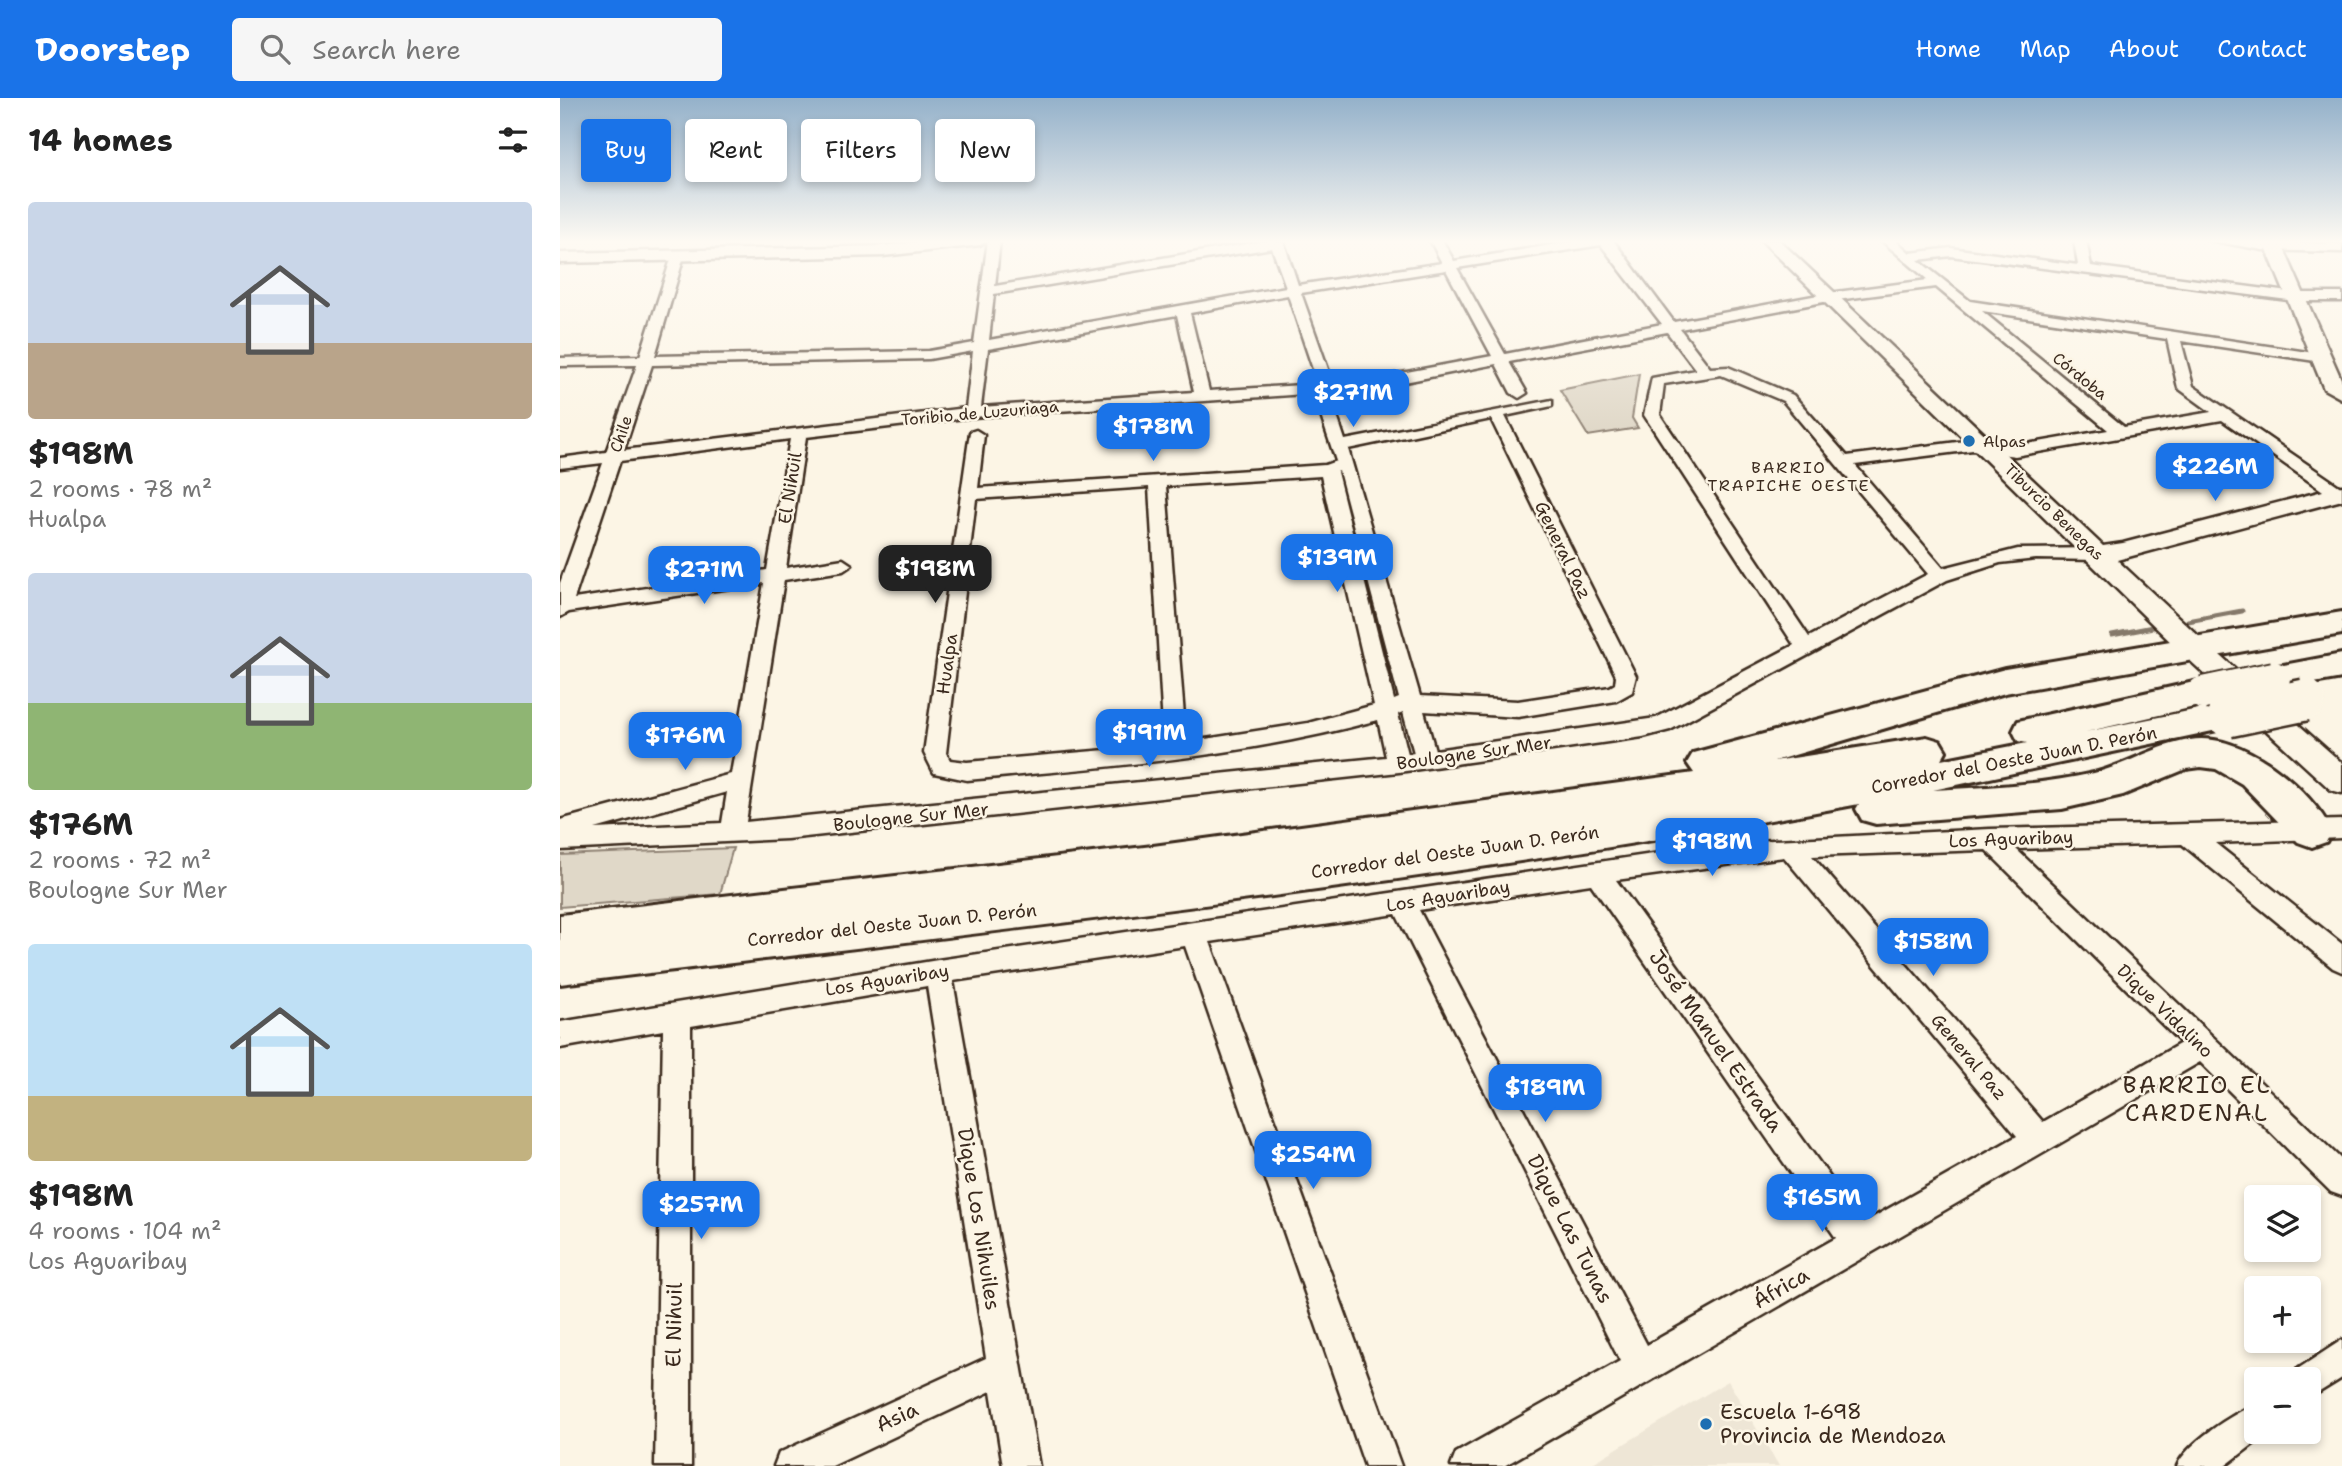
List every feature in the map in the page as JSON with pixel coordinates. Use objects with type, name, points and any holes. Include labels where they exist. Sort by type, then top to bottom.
[{"type":"highway","points":[[1459,821],[1545,793],[1745,755],[2005,681],[2342,623]]},
{"type":"highway","name":"Corredor del Oeste Juan D. Perón","points":[[560,934],[718,930],[1187,891],[1640,825],[1862,790],[2216,705],[2274,678],[2342,666]]},
{"type":"highway","name":"Corredor del Oeste Juan D. Perón","points":[[560,964],[718,930],[1139,865],[1850,765],[1994,739],[2216,705],[2305,700],[2342,692]]},
{"type":"highway","points":[[1640,825],[2023,800],[2070,793],[2124,779],[2194,752],[2225,757],[2255,772],[2327,830]]},
{"type":"highway","points":[[560,918],[718,930]]},
{"type":"highway","points":[[560,976],[718,930]]},
{"type":"main road","name":"Tiburcio Benegas","points":[[1836,304],[2194,648],[2342,781]]},
{"type":"main road","points":[[2300,304],[2335,389],[2342,393]]},
{"type":"main road","name":"Boulogne Sur Mer","points":[[2098,554],[2123,551],[2341,494]]},
{"type":"street","name":"Chile","points":[[560,608],[614,457],[663,304]]},
{"type":"street","points":[[972,412],[985,304]]},
{"type":"street","points":[[560,362],[902,357],[980,348],[1217,304]]},
{"type":"street","points":[[1299,304],[1327,387],[1326,407],[1384,708],[1399,764]]},
{"type":"street","points":[[1471,304],[1520,393]]},
{"type":"street","points":[[1654,304],[1706,373]]},
{"type":"street","name":"Toribio de Luzuriaga","points":[[560,463],[972,412],[1364,384],[1794,304]]},
{"type":"street","name":"Córdoba","points":[[1963,304],[2121,433]]},
{"type":"street","points":[[1966,306],[2322,358]]},
{"type":"street","points":[[1183,310],[1202,395]]},
{"type":"street","points":[[2173,336],[2186,388],[2341,494]]},
{"type":"street","points":[[1806,648],[1651,415],[1657,381],[1723,370],[1788,398],[1940,576]]},
{"type":"street","points":[[970,494],[1157,482],[1337,460],[1496,414],[1547,403]]},
{"type":"street","name":"General Paz","points":[[1410,703],[1518,709],[1616,694],[1625,687],[1626,676],[1496,414]]},
{"type":"street","points":[[1842,462],[1961,446],[1986,446],[2015,451],[2224,415]]},
{"type":"street","name":"El Nihuil","points":[[732,832],[799,433]]},
{"type":"street","name":"Hualpa","points":[[942,767],[935,753],[976,435]]},
{"type":"street","points":[[1337,460],[1427,760]]},
{"type":"street","points":[[1157,482],[1176,752]]},
{"type":"street","name":"Boulogne Sur Mer","points":[[560,840],[801,829],[1399,764],[1662,724],[1940,576],[1987,559],[2022,552],[2098,554]]},
{"type":"street","points":[[560,608],[843,565]]},
{"type":"street","points":[[942,767],[967,771],[1176,752],[1308,730],[1410,703]]},
{"type":"street","points":[[560,829],[741,780]]},
{"type":"street","name":"Los Aguaribay","points":[[560,1035],[938,972],[1597,873],[1790,847],[2327,830]]},
{"type":"street","points":[[2187,834],[2342,960]]},
{"type":"street","name":"Dique Vidalino","points":[[1990,839],[2201,1047],[2342,1181]]},
{"type":"street","name":"General Paz","points":[[1790,847],[2039,1140]]},
{"type":"street","name":"José Manuel Estrada","points":[[1597,873],[1858,1244]]},
{"type":"street","name":"Dique Las Tunas","points":[[1403,903],[1641,1368]]},
{"type":"street","points":[[1194,934],[1383,1466]]},
{"type":"street","name":"Dique Los Nihuiles","points":[[938,972],[1021,1466]]},
{"type":"street","name":"El Nihuil","points":[[673,1466],[677,1016]]},
{"type":"street","name":"África","points":[[1469,1466],[2201,1047]]},
{"type":"street","points":[[2321,1372],[2342,1357]]},
{"type":"street","name":"Asia","points":[[792,1466],[1003,1367]]},
{"type":"street","points":[[2194,1466],[2244,1430]]},
{"type":"shaded area","points":[[1639,374],[1632,418],[1638,428],[1588,436],[1560,390]]},
{"type":"shaded area","points":[[733,848],[720,894],[560,907],[560,855]]},
{"type":"shaded area","name":"Escuela 1-698 Provincia de Mendoza","points":[[1728,1381],[1779,1466],[1588,1466]]},
{"type":"waterway","points":[[2188,621],[2242,611]]},
{"type":"waterway","points":[[2112,635],[2153,627]]},
{"type":"place","name":"Alpas","points":[[1969,441]]},
{"type":"place","name":"Escuela 1-698 Provincia de Mendoza","points":[[1706,1424]]},
{"type":"district","name":"BARRIO TRAPICHE OESTE","points":[[1789,476]]},
{"type":"district","name":"BARRIO EL CARDENAL","points":[[2197,1099]]}]
